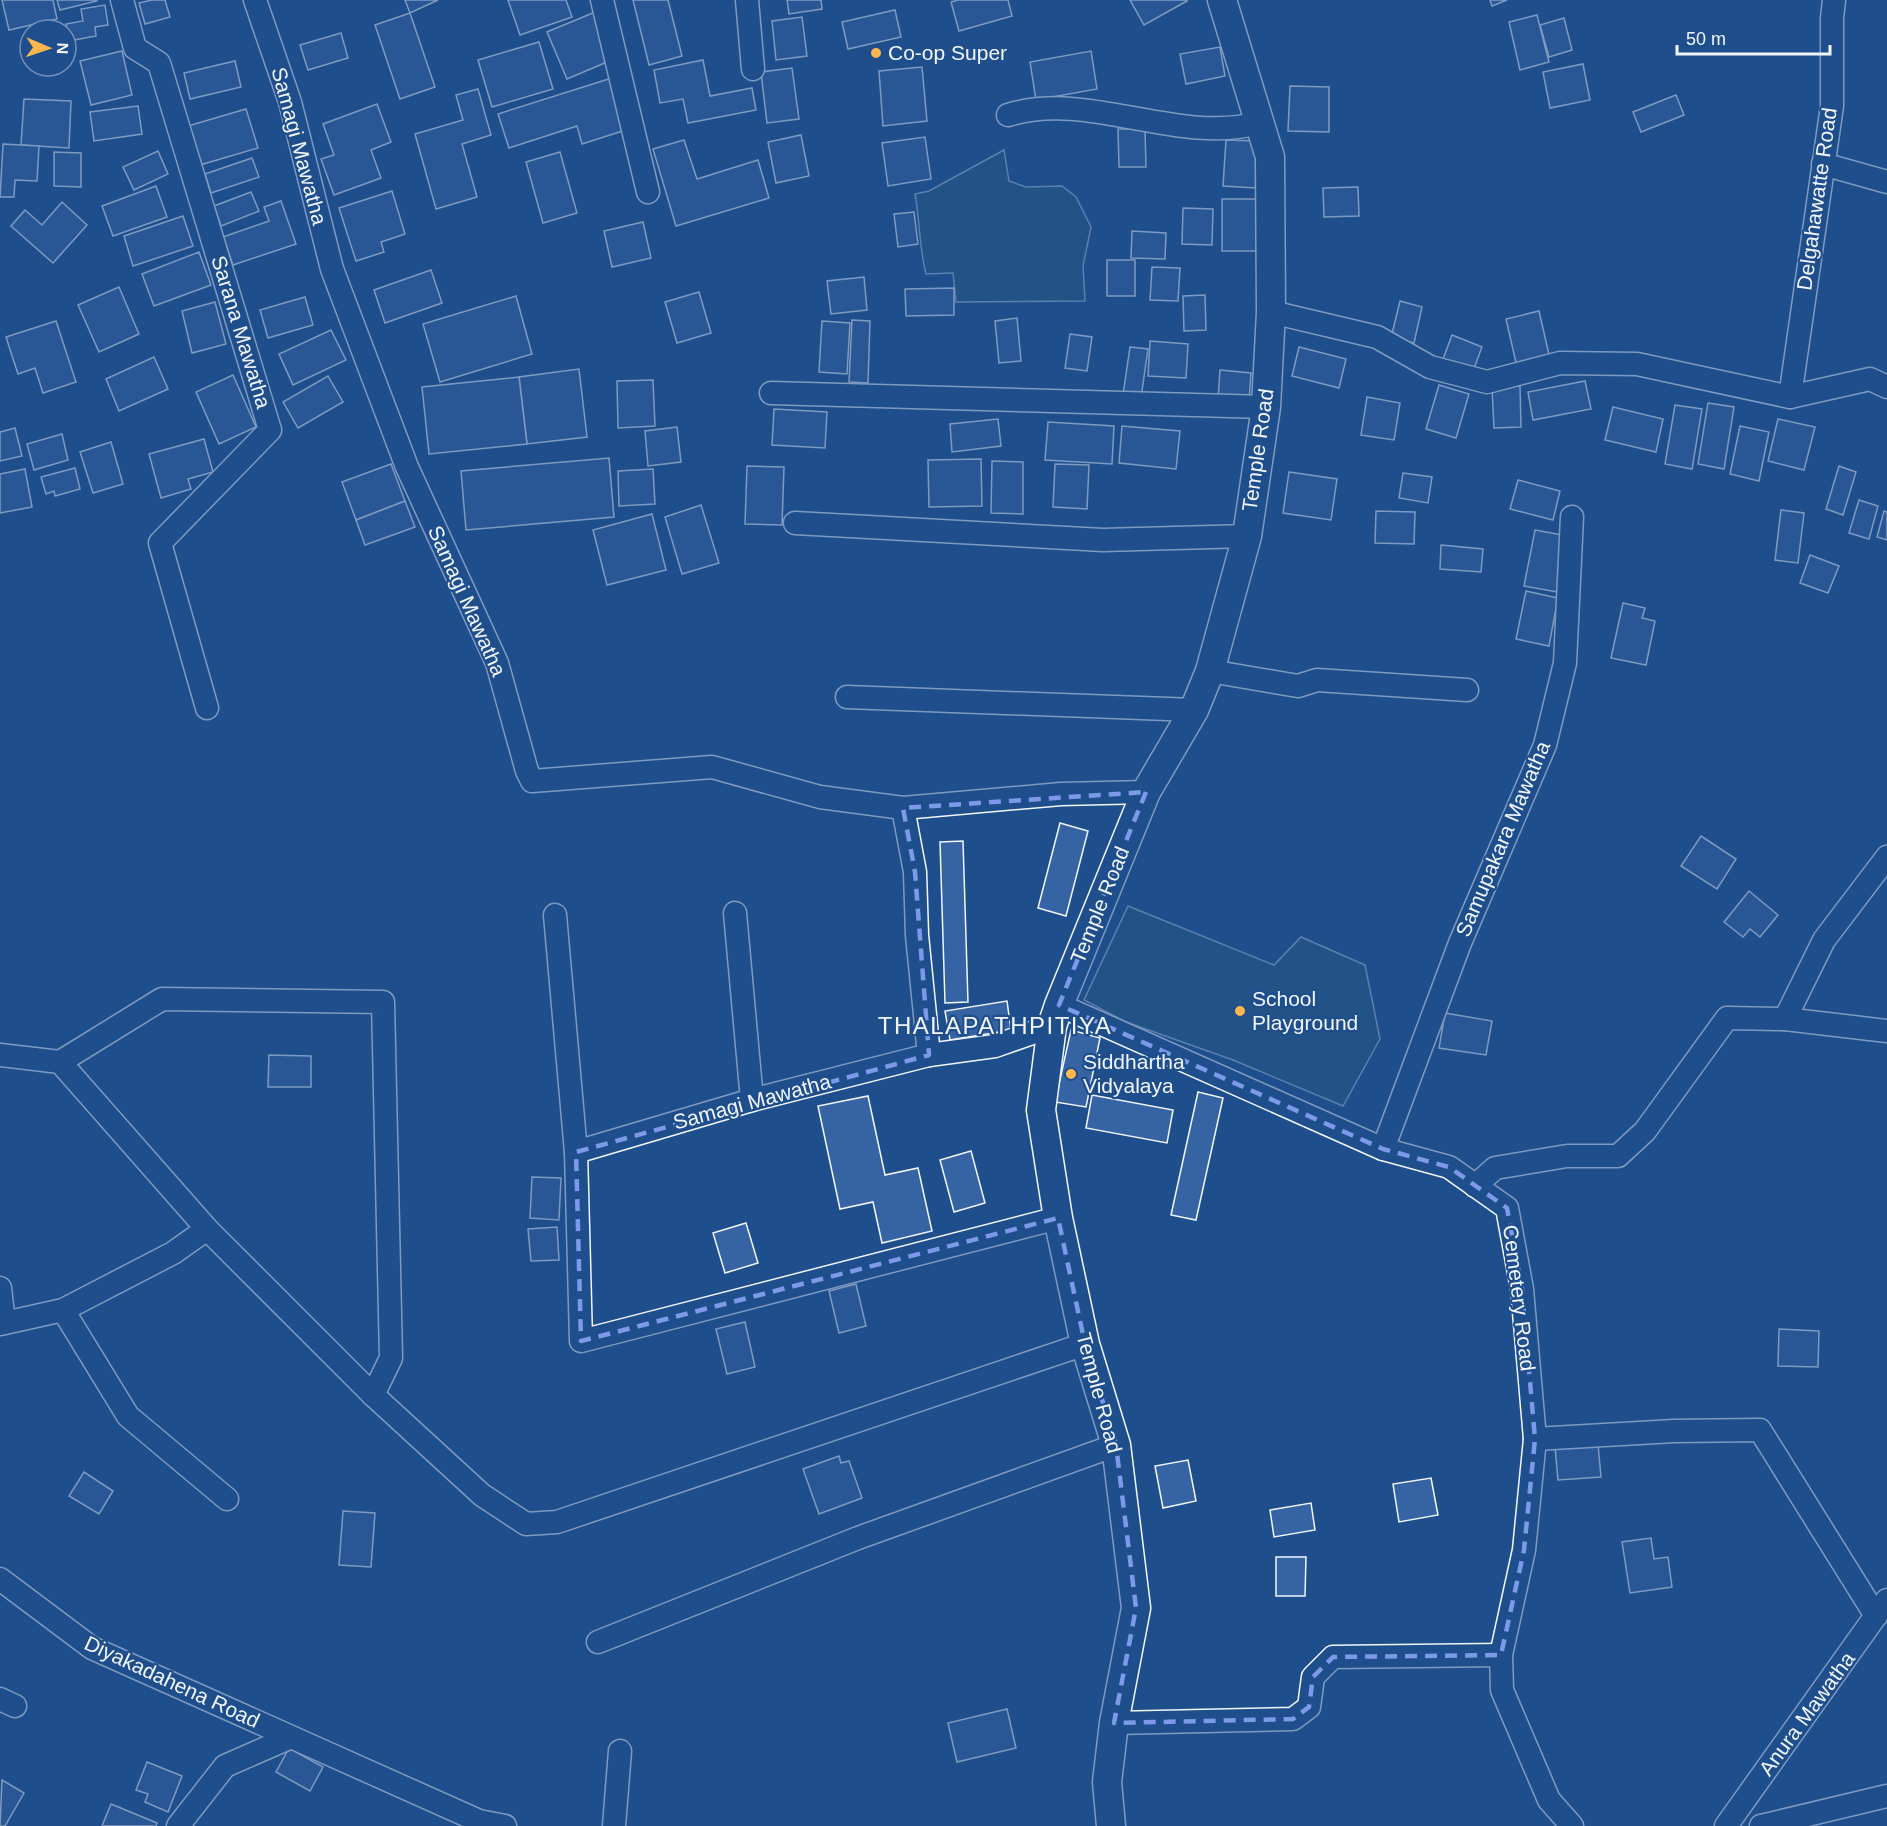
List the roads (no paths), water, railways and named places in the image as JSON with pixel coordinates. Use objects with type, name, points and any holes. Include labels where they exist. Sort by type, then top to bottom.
[{"type":"main road","name":"Temple Road","points":[[1111,1826],[1107,1782],[1114,1723],[1136,1608],[1116,1445],[1085,1344],[1058,1218],[1041,1110],[1055,1015],[1146,792],[1194,710],[1210,671],[1247,536],[1266,407],[1271,312],[1270,157],[1222,0]]},
{"type":"street","name":"Sarana Mawatha","points":[[122,0],[135,48],[159,63],[270,430],[160,543],[207,708]]},
{"type":"street","name":"Samagi Mawatha","points":[[255,0],[290,102],[332,269],[407,467],[497,663],[532,782],[712,768],[820,797],[903,808]]},
{"type":"street","points":[[602,0],[648,192]]},
{"type":"street","points":[[747,0],[753,69]]},
{"type":"street","name":"Delgahawatte Road","points":[[1790,397],[1832,106],[1834,0]]},
{"type":"street","points":[[1008,115],[1028,109],[1066,108],[1134,120],[1223,129],[1236,129],[1259,123]]},
{"type":"street","points":[[1823,164],[1887,182]]},
{"type":"street","points":[[1271,312],[1377,337],[1430,367],[1486,382],[1560,363],[1637,364],[1790,397],[1870,379],[1887,387]]},
{"type":"street","points":[[771,393],[1266,407]]},
{"type":"street","name":"Samupakara Mawatha","points":[[1383,1149],[1460,943],[1545,745],[1564,663],[1572,517]]},
{"type":"street","points":[[795,523],[1103,540],[1247,536]]},
{"type":"street","points":[[1210,671],[1298,686],[1317,680],[1467,690]]},
{"type":"street","points":[[846,697],[1194,710]]},
{"type":"street","points":[[929,1055],[917,936],[915,872],[903,808],[1062,794],[1146,792]]},
{"type":"street","points":[[1785,1019],[1824,940],[1887,857]]},
{"type":"street","points":[[735,913],[752,1100]]},
{"type":"street","points":[[555,915],[576,1152],[581,1341],[1058,1218]]},
{"type":"street","points":[[0,1055],[60,1062],[162,999],[383,1002],[392,1358],[373,1395]]},
{"type":"street","name":"Samagi Mawatha","points":[[576,1152],[752,1100],[929,1055],[995,1046],[1055,1015]]},
{"type":"street","name":"Cemetery Road","points":[[1055,1015],[1383,1149],[1449,1167],[1507,1208],[1522,1289],[1535,1439],[1524,1550],[1501,1655],[1502,1690],[1549,1800],[1572,1826]]},
{"type":"street","points":[[1475,1186],[1495,1168],[1567,1155],[1618,1156],[1645,1131],[1727,1018],[1785,1019],[1887,1031]]},
{"type":"street","points":[[60,1062],[207,1229],[373,1395],[482,1495],[526,1524],[557,1522],[1085,1344]]},
{"type":"street","points":[[0,1288],[2,1324],[63,1310],[173,1253],[207,1229]]},
{"type":"street","points":[[63,1310],[128,1416],[227,1499]]},
{"type":"street","points":[[1535,1439],[1674,1431],[1760,1430],[1882,1608]]},
{"type":"street","points":[[598,1642],[858,1538],[1116,1445]]},
{"type":"street","name":"Diyakadahena Road","points":[[0,1579],[92,1648],[479,1821],[505,1826]]},
{"type":"street","name":"Anura Mawatha","points":[[1726,1826],[1882,1608]]},
{"type":"street","points":[[1114,1723],[1293,1719],[1309,1707],[1313,1677],[1333,1657],[1501,1655]]},
{"type":"street","name":"Diyakadahena Road","points":[[178,1826],[225,1766],[289,1738]]},
{"type":"street","points":[[614,1826],[620,1751]]},
{"type":"street","points":[[1761,1826],[1887,1796]]},
{"type":"place","name":"Co-op Super","points":[[876,53]]},
{"type":"place","name":"School Playground","points":[[1240,1011]]},
{"type":"place","name":"Siddhartha Vidyalaya","points":[[1071,1074]]},
{"type":"district","name":"THALAPATHPITIYA","points":[[995,1026]]}]
